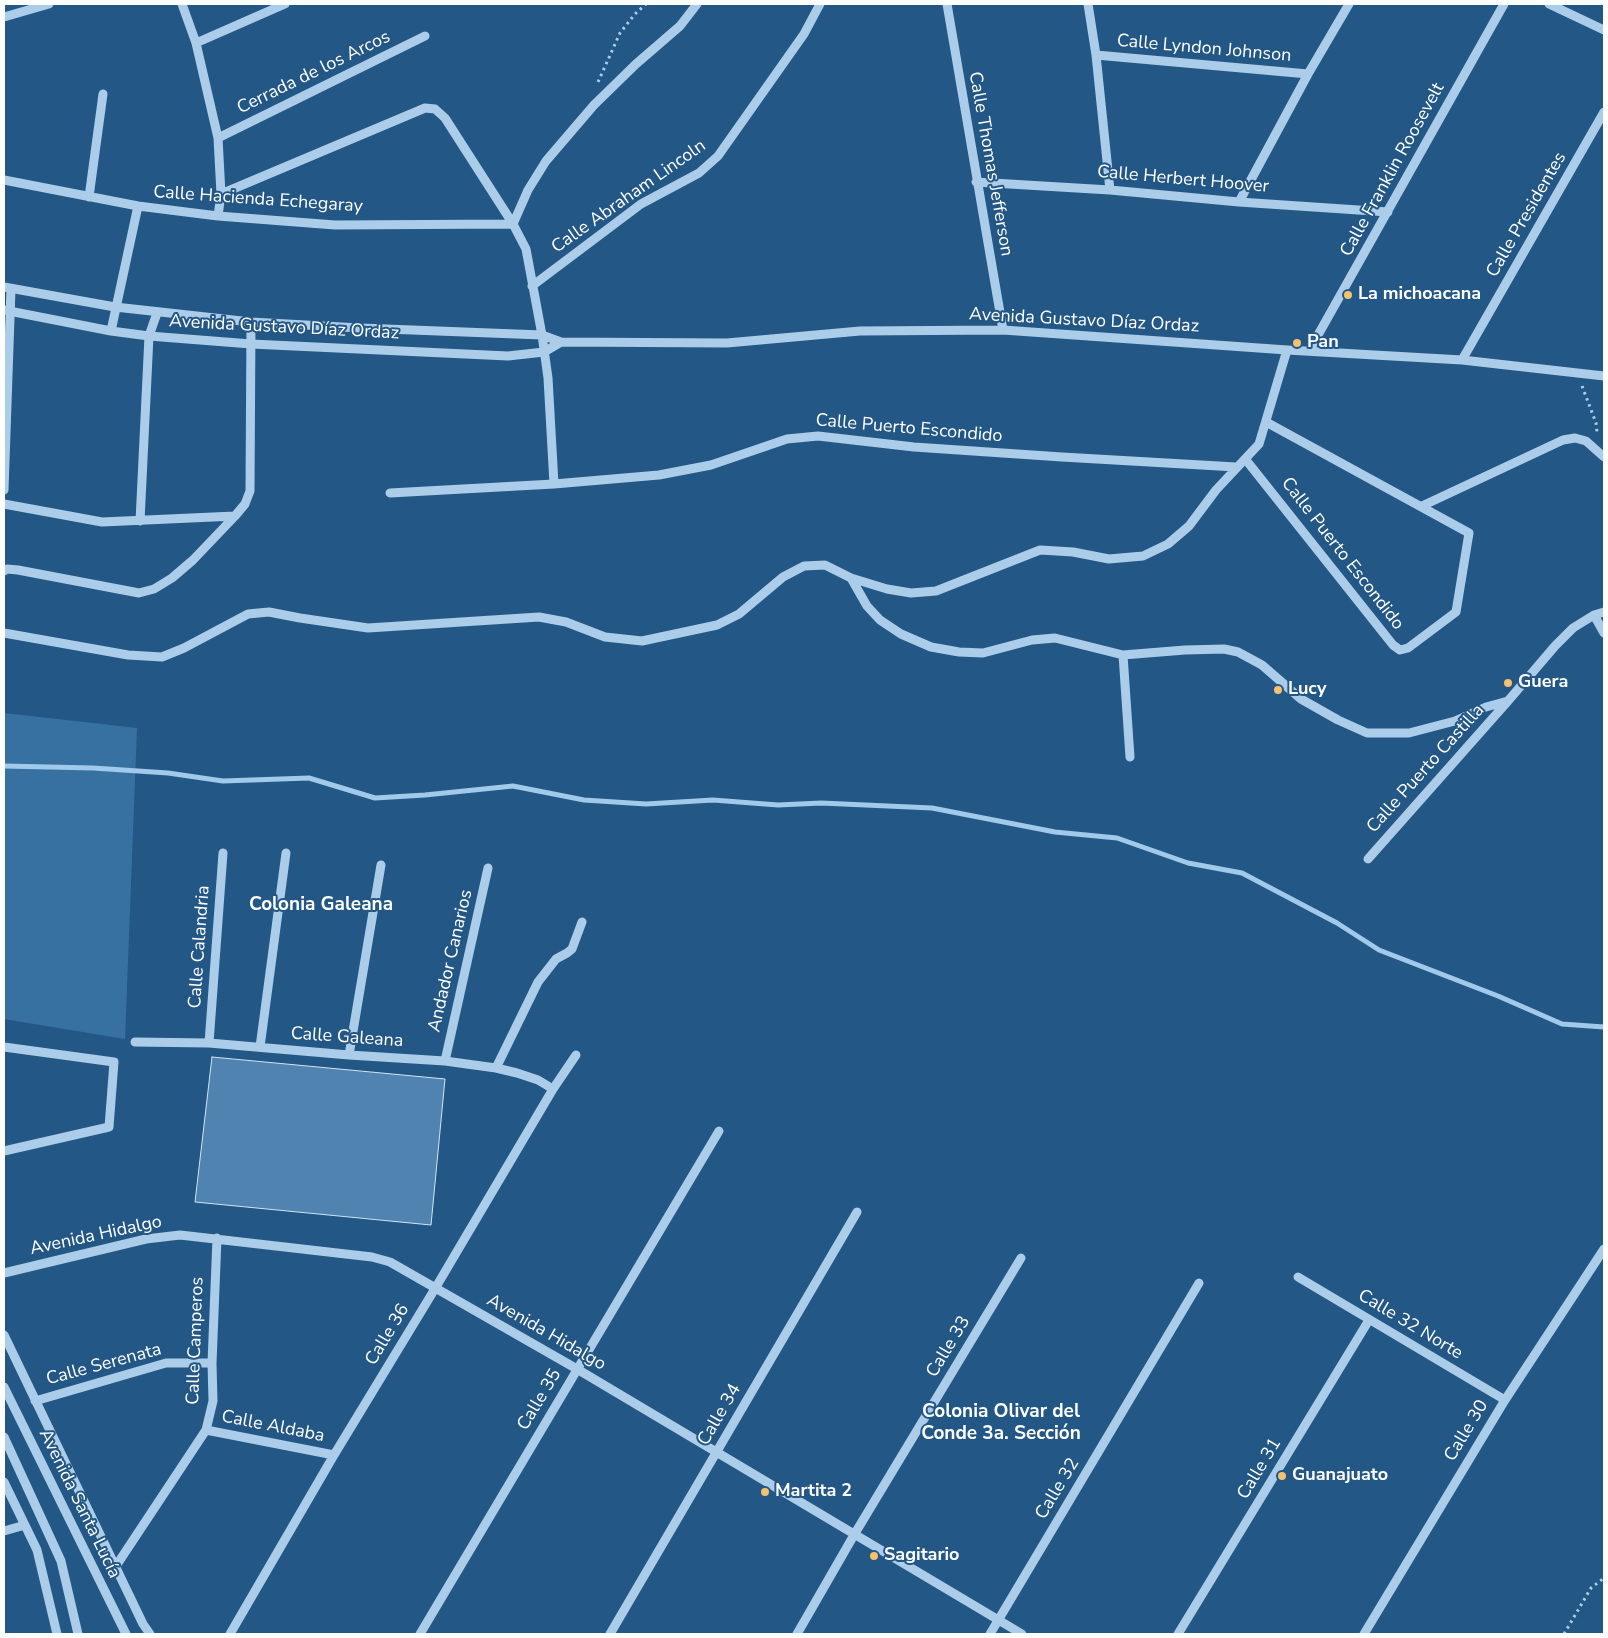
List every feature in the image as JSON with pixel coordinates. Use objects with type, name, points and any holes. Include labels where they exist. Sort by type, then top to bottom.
[{"type":"street","points":[[4,17],[48,4]]},
{"type":"street","points":[[182,4],[196,43],[218,138],[221,194],[218,216]]},
{"type":"street","points":[[196,43],[286,4]]},
{"type":"street","points":[[513,224],[528,190],[546,161],[594,105],[636,64],[680,26],[697,4]]},
{"type":"street","name":"Calle Abraham Lincoln","points":[[532,286],[641,204],[700,173],[718,156],[804,34],[820,4]]},
{"type":"street","name":"Calle Thomas Jefferson","points":[[947,4],[976,182],[1003,330]]},
{"type":"street","points":[[1088,4],[1096,55],[1110,190]]},
{"type":"street","points":[[1239,202],[1348,4]]},
{"type":"street","name":"Calle Franklin Roosevelt","points":[[1309,351],[1504,4]]},
{"type":"street","points":[[1549,4],[1604,30]]},
{"type":"street","name":"Cerrada de los Arcos","points":[[218,138],[424,36]]},
{"type":"street","name":"Calle Lyndon Johnson","points":[[1096,55],[1308,74]]},
{"type":"street","points":[[90,196],[103,94]]},
{"type":"street","points":[[221,194],[425,108],[435,109],[445,118],[513,224],[526,249],[548,378],[554,484]]},
{"type":"street","name":"Calle Presidentes","points":[[1462,360],[1604,112]]},
{"type":"street","name":"Calle Hacienda Echegaray","points":[[4,180],[138,206],[218,216],[334,225],[513,224]]},
{"type":"street","name":"Calle Herbert Hoover","points":[[976,182],[1110,190],[1239,202],[1388,212]]},
{"type":"street","points":[[111,332],[138,206]]},
{"type":"street","points":[[4,490],[8,288]]},
{"type":"street","name":"Avenida Gustavo Díaz Ordaz","points":[[8,288],[157,313],[251,322],[542,335],[561,342],[727,343],[860,331],[1003,330],[1462,360],[1604,376]]},
{"type":"street","name":"Avenida Gustavo Díaz Ordaz","points":[[7,311],[111,332],[251,344],[508,356],[544,352],[561,342]]},
{"type":"street","points":[[140,520],[149,336],[157,313]]},
{"type":"street","points":[[4,570],[18,570],[139,593],[154,589],[172,578],[192,560],[235,516],[245,504],[250,491],[251,322]]},
{"type":"street","points":[[4,633],[128,655],[162,657],[184,648],[248,614],[269,612],[368,628],[540,617],[566,622],[605,637],[642,641],[717,626],[739,614],[783,576],[804,566],[825,565],[851,578],[887,589],[911,593],[936,592],[1040,550],[1072,552],[1109,559],[1144,556],[1168,544],[1189,526],[1216,490],[1260,444],[1287,350]]},
{"type":"street","points":[[1266,422],[1422,506],[1564,440],[1575,438],[1586,441],[1598,449],[1604,457]]},
{"type":"street","name":"Calle Puerto Escondido","points":[[390,493],[554,484],[659,475],[711,465],[787,439],[818,436],[924,448],[1236,467]]},
{"type":"street","name":"Calle Puerto Escondido","points":[[1246,460],[1393,645],[1400,650],[1408,648],[1456,612],[1469,533],[1422,506]]},
{"type":"street","points":[[4,504],[102,522],[235,516]]},
{"type":"street","points":[[851,578],[868,606],[880,620],[901,634],[931,646],[959,652],[983,653],[1032,640],[1055,638],[1123,655],[1224,649],[1238,652],[1262,665],[1301,699],[1338,720],[1367,733],[1409,732],[1455,721],[1486,706],[1508,701]]},
{"type":"street","name":"Calle Puerto Castilla","points":[[1368,859],[1555,646],[1573,628],[1594,615],[1604,612]]},
{"type":"street","points":[[1594,615],[1604,633]]},
{"type":"street","points":[[1123,655],[1130,757]]},
{"type":"street","name":"Calle Calandria","points":[[209,1043],[222,853]]},
{"type":"street","points":[[260,1047],[286,853]]},
{"type":"street","points":[[348,1055],[380,865]]},
{"type":"street","name":"Andador Canarios","points":[[445,1061],[488,868]]},
{"type":"street","points":[[496,1068],[538,982],[556,959],[572,949],[582,922]]},
{"type":"street","name":"Calle Galeana","points":[[134,1042],[209,1043],[445,1061],[517,1073],[538,1080],[553,1089]]},
{"type":"street","points":[[4,1047],[114,1062],[109,1127],[4,1151]]},
{"type":"street","name":"Calle 36","points":[[230,1634],[334,1455],[553,1089],[576,1054]]},
{"type":"street","name":"Calle 35","points":[[420,1634],[719,1131]]},
{"type":"street","name":"Calle 34","points":[[610,1634],[857,1212]]},
{"type":"street","name":"Avenida Hidalgo","points":[[4,1273],[146,1238],[180,1235],[372,1257],[390,1262],[577,1369],[1022,1634]]},
{"type":"street","name":"Calle Camperos","points":[[116,1566],[206,1430],[213,1401],[212,1363],[217,1238]]},
{"type":"street","name":"Calle 30","points":[[1364,1634],[1505,1400],[1604,1249]]},
{"type":"street","name":"Calle 33","points":[[797,1634],[854,1535],[1021,1258]]},
{"type":"street","name":"Calle 32 Norte","points":[[1298,1278],[1505,1400]]},
{"type":"street","name":"Calle 32","points":[[990,1634],[1199,1283]]},
{"type":"street","name":"Calle 31","points":[[1178,1634],[1369,1320]]},
{"type":"street","points":[[4,1335],[143,1624],[150,1634]]},
{"type":"street","name":"Calle Serenata","points":[[35,1401],[166,1363],[212,1363]]},
{"type":"street","name":"Avenida Santa Lucía","points":[[5,1392],[126,1634]]},
{"type":"street","name":"Calle Aldaba","points":[[206,1430],[334,1455]]},
{"type":"street","points":[[4,1437],[61,1561],[78,1634]]},
{"type":"street","points":[[4,1482],[37,1550],[57,1634]]},
{"type":"street","points":[[4,1531],[26,1525]]},
{"type":"path","points":[[597,84],[620,33],[646,4]]},
{"type":"path","points":[[1578,374],[1596,423],[1598,449]]},
{"type":"path","points":[[1564,1634],[1591,1588],[1604,1578]]},
{"type":"shaded area","points":[[4,713],[137,728],[125,1039],[4,1019]]},
{"type":"building","points":[[212,1057],[445,1079],[431,1225],[195,1202]]},
{"type":"waterway","points":[[4,766],[93,768],[168,773],[223,781],[309,778],[375,798],[513,786],[584,800],[646,804],[713,800],[778,805],[821,803],[932,808],[1055,832],[1117,838],[1188,863],[1242,873],[1337,923],[1379,950],[1498,996],[1562,1024],[1604,1027]]},
{"type":"place","name":"La michoacana","points":[[1348,295]]},
{"type":"place","name":"Pan","points":[[1297,343]]},
{"type":"place","name":"Guera","points":[[1508,683]]},
{"type":"place","name":"Lucy","points":[[1278,690]]},
{"type":"place","name":"Guanajuato","points":[[1282,1476]]},
{"type":"place","name":"Martita 2","points":[[765,1492]]},
{"type":"place","name":"Sagitario","points":[[874,1556]]},
{"type":"district","name":"Colonia Galeana","points":[[321,905]]},
{"type":"district","name":"Colonia Olivar del Conde 3a. Sección","points":[[1001,1423]]}]
